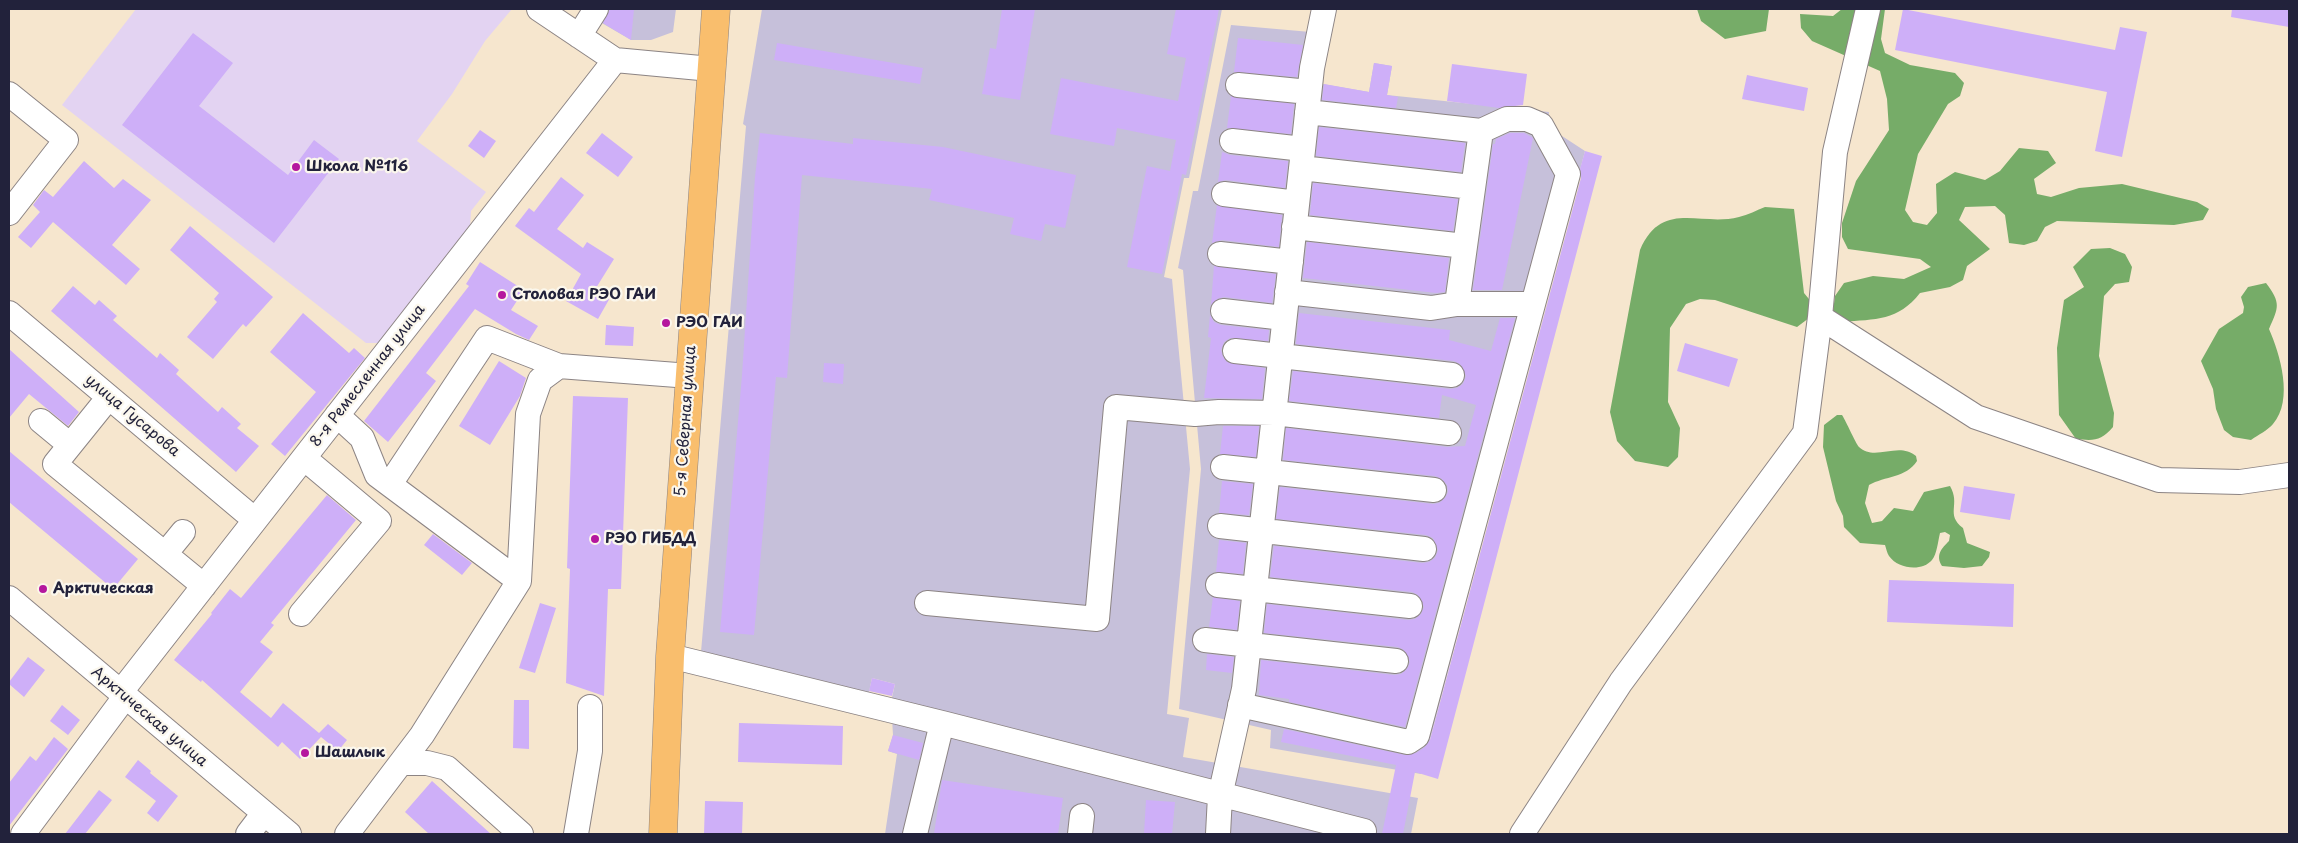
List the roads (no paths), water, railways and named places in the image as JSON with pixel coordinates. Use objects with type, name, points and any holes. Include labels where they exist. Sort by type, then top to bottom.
[{"type":"main road","name":"5-я Северная улица","points":[[663,834],[670,656],[716,9]]},
{"type":"street","points":[[539,9],[615,60],[711,69]]},
{"type":"street","points":[[579,36],[596,9]]},
{"type":"street","points":[[1522,834],[1621,682],[1805,433],[1820,317],[1836,152],[1868,9]]},
{"type":"street","points":[[1218,834],[1220,796],[1240,705],[1248,645],[1308,102],[1323,12]]},
{"type":"street","name":"8-я Ремесленная улица","points":[[23,834],[204,586],[615,60]]},
{"type":"street","points":[[1238,85],[1308,102],[1480,131],[1507,119],[1527,119],[1541,125],[1568,174],[1417,736],[1408,742],[1240,705]]},
{"type":"street","points":[[9,94],[66,140],[9,213]]},
{"type":"street","points":[[1457,304],[1480,131]]},
{"type":"street","points":[[1232,141],[1302,159],[1472,187]]},
{"type":"street","points":[[1224,194],[1297,203]]},
{"type":"street","points":[[1294,227],[1465,246]]},
{"type":"street","points":[[1220,254],[1290,262]]},
{"type":"street","points":[[1287,292],[1431,308],[1457,304],[1533,304]]},
{"type":"street","points":[[1223,311],[1284,318]]},
{"type":"street","name":"улица Гусарова","points":[[9,313],[256,520]]},
{"type":"street","points":[[1820,317],[1976,417],[2159,480],[2240,482],[2289,475]]},
{"type":"street","points":[[390,484],[488,338],[559,366],[690,376]]},
{"type":"street","points":[[1235,351],[1452,375]]},
{"type":"street","points":[[347,834],[402,763],[519,581],[528,414],[540,380],[559,366]]},
{"type":"street","points":[[110,397],[55,464],[204,586]]},
{"type":"street","points":[[927,603],[1096,619],[1116,407],[1194,414],[1274,413],[1449,433]]},
{"type":"street","points":[[337,415],[362,438],[377,475],[519,581]]},
{"type":"street","points":[[41,421],[70,445]]},
{"type":"street","points":[[302,614],[379,521],[304,458]]},
{"type":"street","points":[[1223,467],[1434,490]]},
{"type":"street","points":[[1220,526],[1424,549]]},
{"type":"street","points":[[165,554],[183,532]]},
{"type":"street","points":[[1218,585],[1410,606]]},
{"type":"street","name":"Арктическая улица","points":[[9,598],[289,834]]},
{"type":"street","points":[[1205,640],[1396,661]]},
{"type":"street","points":[[670,656],[1364,831],[1363,834]]},
{"type":"street","points":[[576,834],[590,751],[590,707]]},
{"type":"street","points":[[916,834],[942,724]]},
{"type":"street","points":[[402,763],[427,763],[447,768],[521,834]]},
{"type":"street","points":[[248,834],[264,813]]},
{"type":"place","name":"Школа №116","points":[[296,167]]},
{"type":"place","name":"Столовая РЭО ГАИ","points":[[502,295]]},
{"type":"place","name":"РЭО ГАИ","points":[[666,323]]},
{"type":"place","name":"РЭО ГИБДД","points":[[595,539]]},
{"type":"place","name":"Арктическая","points":[[43,589]]},
{"type":"place","name":"Шашлык","points":[[305,753]]}]
